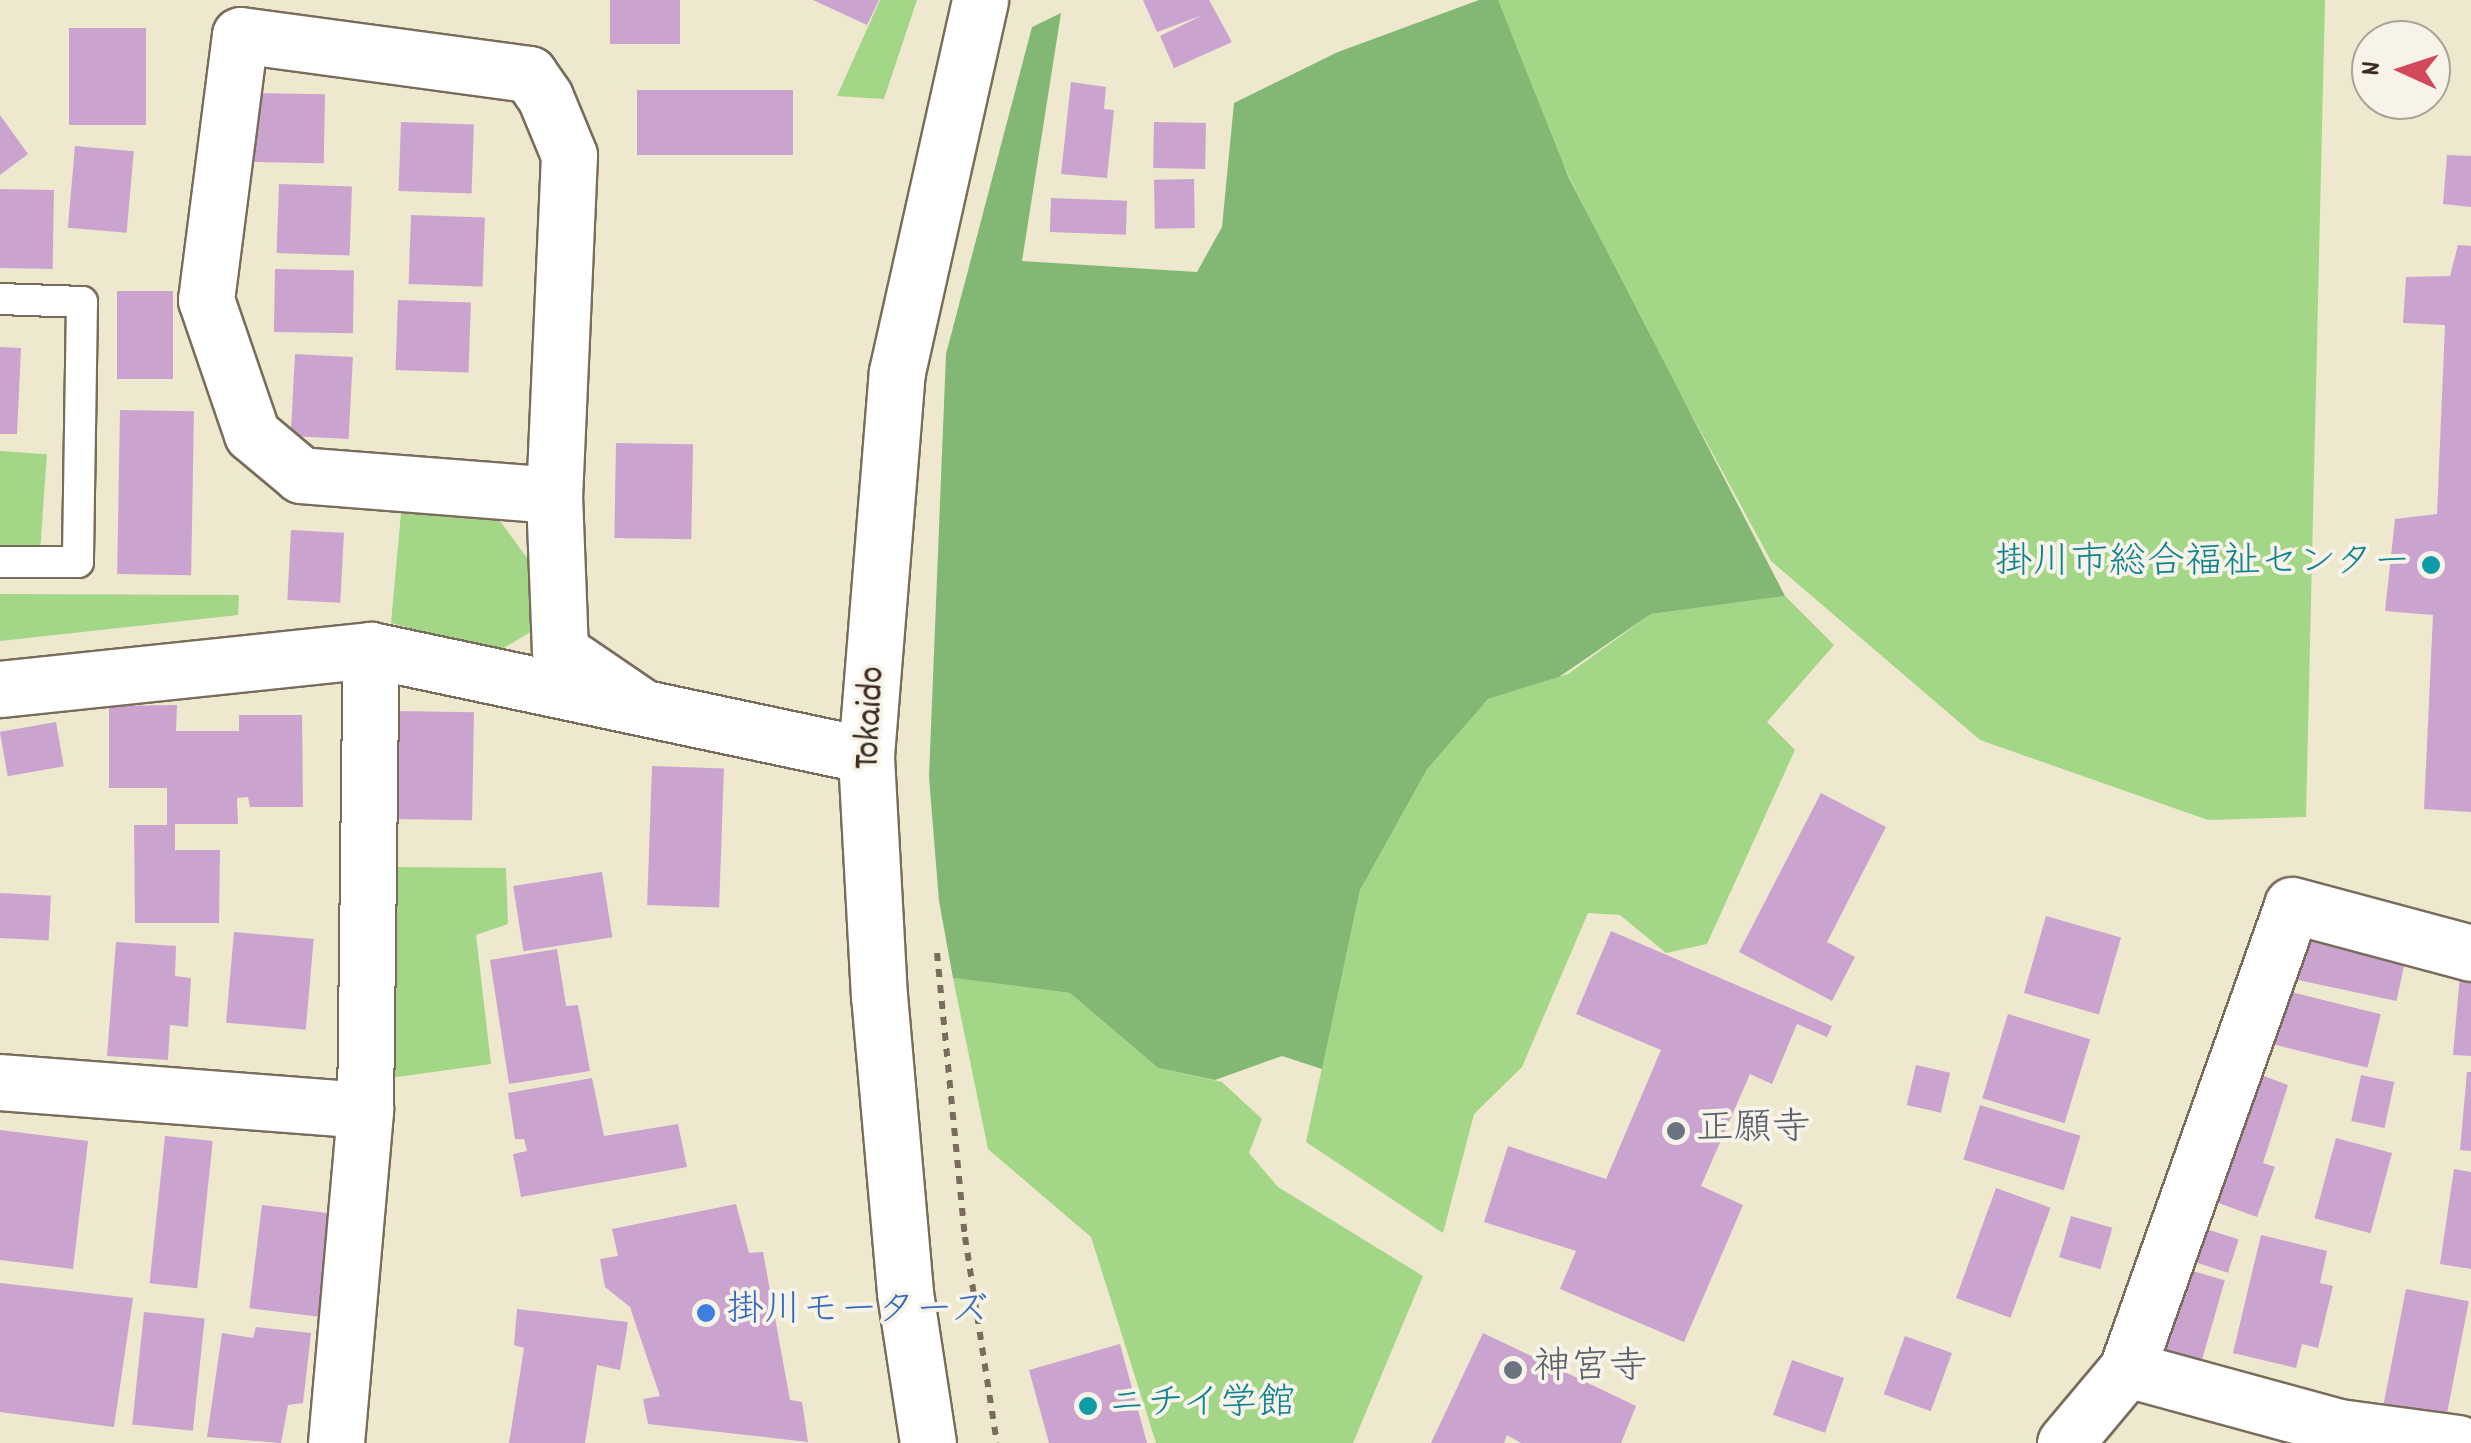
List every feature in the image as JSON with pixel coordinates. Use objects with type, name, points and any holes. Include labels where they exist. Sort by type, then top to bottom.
[{"type":"street","name":"Tokaido","points":[[928,1443],[900,1233],[866,755],[897,372],[980,0]]},
{"type":"street","points":[[554,495],[301,475],[252,434],[206,300],[229,18],[529,74],[546,97],[570,156],[554,495],[560,651],[642,707]]},
{"type":"street","points":[[0,689],[371,650],[866,755]]},
{"type":"street","points":[[336,1443],[364,1110],[371,650]]},
{"type":"street","points":[[2065,1443],[2127,1370],[2292,904],[2471,954]]},
{"type":"street","points":[[0,1082],[364,1110]]},
{"type":"street","points":[[2127,1370],[2339,1428],[2458,1443]]},
{"type":"lane","points":[[0,298],[82,302],[78,562],[0,562]]},
{"type":"path","points":[[937,950],[965,1237],[997,1443]]},
{"type":"green space","points":[[880,0],[917,0],[884,99],[837,96]]},
{"type":"green space","points":[[1479,0],[1498,0],[1568,176],[1785,596],[1651,614],[1559,677],[1488,699],[1427,769],[1360,890],[1322,1069],[1282,1056],[1215,1080],[1158,1068],[1070,993],[953,978],[939,901],[929,777],[946,354],[1032,27],[1061,13],[1022,261],[1197,272],[1222,227],[1234,103],[1338,52]]},
{"type":"green space","points":[[1497,0],[2325,0],[2306,817],[2208,820],[1980,740],[1771,561],[1637,314],[1509,55]]},
{"type":"green space","points":[[0,451],[47,454],[40,549],[0,546]]},
{"type":"green space","points":[[401,513],[500,521],[530,562],[537,628],[497,652],[391,623]]},
{"type":"green space","points":[[0,594],[239,595],[238,615],[0,641]]},
{"type":"green space","points":[[1785,596],[1834,645],[1767,722],[1795,750],[1707,944],[1666,953],[1620,915],[1588,913],[1522,1067],[1474,1114],[1443,1233],[1306,1142],[1360,890],[1381,842],[1436,754],[1488,699],[1568,674],[1651,614]]},
{"type":"green space","points":[[397,867],[506,868],[508,924],[476,935],[491,1064],[390,1078]]},
{"type":"green space","points":[[953,978],[1070,993],[1158,1068],[1222,1082],[1262,1119],[1249,1153],[1278,1187],[1423,1276],[1353,1443],[1156,1443],[1091,1237],[988,1149]]},
{"type":"building","points":[[610,0],[680,0],[680,44],[610,44]]},
{"type":"building","points":[[813,0],[879,0],[867,25]]},
{"type":"building","points":[[1143,0],[1209,0],[1232,42],[1174,68],[1160,36],[1203,15],[1157,32]]},
{"type":"building","points":[[69,28],[146,28],[146,125],[69,125]]},
{"type":"building","points":[[1071,82],[1106,87],[1104,109],[1114,110],[1107,178],[1061,174]]},
{"type":"building","points":[[637,90],[793,90],[793,155],[637,155]]},
{"type":"building","points":[[253,93],[325,94],[324,163],[252,162]]},
{"type":"building","points":[[0,115],[28,154],[0,175]]},
{"type":"building","points":[[401,122],[474,125],[472,194],[399,191]]},
{"type":"building","points":[[1154,122],[1206,123],[1205,169],[1153,168]]},
{"type":"building","points":[[75,146],[134,151],[127,233],[68,228]]},
{"type":"building","points":[[2447,155],[2471,156],[2471,207],[2443,204]]},
{"type":"building","points":[[1194,179],[1195,228],[1155,229],[1154,180]]},
{"type":"building","points":[[279,184],[352,187],[350,256],[277,253]]},
{"type":"building","points":[[0,189],[54,190],[53,269],[0,268]]},
{"type":"building","points":[[1051,198],[1127,201],[1126,235],[1050,232]]},
{"type":"building","points":[[411,215],[485,218],[483,287],[409,284]]},
{"type":"building","name":"掛川市総合福祉センター","points":[[2458,245],[2471,246],[2471,812],[2424,809],[2433,615],[2385,611],[2395,519],[2437,514],[2445,325],[2403,323],[2406,277],[2450,276]]},
{"type":"building","points":[[275,269],[354,270],[353,333],[274,332]]},
{"type":"building","points":[[117,291],[173,291],[173,379],[117,379]]},
{"type":"building","points":[[398,300],[471,303],[469,373],[396,370]]},
{"type":"building","points":[[0,347],[21,348],[17,434],[0,434]]},
{"type":"building","points":[[295,354],[353,357],[349,439],[291,436]]},
{"type":"building","points":[[120,410],[194,411],[191,575],[117,574]]},
{"type":"building","points":[[616,443],[693,444],[691,539],[614,538]]},
{"type":"building","points":[[291,530],[344,533],[340,603],[287,600]]},
{"type":"building","points":[[177,705],[176,731],[239,731],[239,715],[302,715],[303,807],[250,807],[248,797],[237,798],[238,824],[175,824],[175,850],[220,850],[219,923],[135,923],[134,825],[167,825],[167,788],[109,788],[109,706]]},
{"type":"building","points":[[397,711],[474,712],[472,820],[395,819]]},
{"type":"building","points":[[56,722],[64,766],[8,776],[0,732]]},
{"type":"building","points":[[652,766],[724,769],[719,907],[647,905]]},
{"type":"building","points":[[1821,793],[1886,827],[1827,942],[1855,957],[1832,1001],[1739,952]]},
{"type":"building","points":[[602,872],[612,937],[523,951],[513,886]]},
{"type":"building","points":[[0,893],[51,896],[49,941],[0,938]]},
{"type":"building","points":[[2046,916],[2121,937],[2099,1014],[2024,993]]},
{"type":"building","points":[[2309,922],[2409,943],[2397,1001],[2297,980]]},
{"type":"building","name":"正願寺","points":[[1611,931],[1832,1026],[1827,1037],[1797,1024],[1772,1084],[1750,1074],[1701,1186],[1743,1205],[1684,1342],[1560,1289],[1576,1251],[1484,1222],[1508,1146],[1606,1179],[1661,1050],[1576,1014]]},
{"type":"building","points":[[234,932],[314,939],[306,1030],[226,1023]]},
{"type":"building","points":[[116,942],[176,946],[175,976],[191,978],[188,1027],[170,1025],[168,1060],[107,1056]]},
{"type":"building","points":[[557,949],[566,1006],[578,1005],[590,1071],[509,1084],[490,960]]},
{"type":"building","points":[[2460,974],[2471,975],[2471,1056],[2453,1055]]},
{"type":"building","points":[[2275,988],[2381,1014],[2367,1068],[2262,1041]]},
{"type":"building","points":[[2008,1014],[2090,1039],[2065,1123],[1982,1098]]},
{"type":"building","points":[[1916,1065],[1950,1073],[1941,1113],[1907,1105]]},
{"type":"building","points":[[2240,1067],[2288,1085],[2263,1163],[2275,1167],[2257,1217],[2191,1193]]},
{"type":"building","points":[[2467,1072],[2471,1072],[2471,1151],[2460,1150]]},
{"type":"building","points":[[2361,1075],[2394,1082],[2384,1128],[2351,1121]]},
{"type":"building","points":[[592,1078],[604,1136],[678,1124],[687,1167],[521,1197],[513,1154],[527,1151],[524,1139],[515,1139],[508,1093]]},
{"type":"building","points":[[1980,1105],[2080,1136],[2064,1190],[1963,1160]]},
{"type":"building","points":[[0,1130],[88,1141],[73,1269],[0,1260]]},
{"type":"building","points":[[165,1136],[213,1141],[197,1288],[150,1283]]},
{"type":"building","points":[[2336,1138],[2392,1153],[2371,1233],[2315,1218]]},
{"type":"building","points":[[2454,1169],[2471,1172],[2471,1269],[2440,1264]]},
{"type":"building","points":[[1996,1188],[2051,1208],[2010,1318],[1956,1298]]},
{"type":"building","points":[[736,1204],[749,1253],[763,1252],[790,1400],[802,1402],[808,1442],[648,1424],[643,1399],[660,1396],[630,1307],[605,1287],[600,1259],[618,1256],[612,1229]]},
{"type":"building","points":[[262,1205],[331,1214],[319,1317],[249,1308]]},
{"type":"building","points":[[2071,1216],[2112,1228],[2100,1269],[2059,1257]]},
{"type":"building","points":[[2194,1225],[2239,1240],[2228,1273],[2183,1258]]},
{"type":"building","points":[[2261,1235],[2327,1251],[2320,1283],[2333,1286],[2318,1348],[2302,1344],[2296,1368],[2233,1353]]},
{"type":"building","points":[[2172,1265],[2225,1280],[2201,1363],[2148,1348]]},
{"type":"building","points":[[0,1283],[133,1298],[114,1427],[0,1412]]},
{"type":"building","points":[[2406,1289],[2469,1301],[2446,1416],[2384,1404]]},
{"type":"building","points":[[517,1309],[628,1322],[620,1370],[597,1365],[585,1443],[509,1443],[524,1348],[514,1345]]},
{"type":"building","points":[[144,1312],[205,1318],[193,1431],[132,1424]]},
{"type":"building","points":[[256,1327],[311,1333],[303,1403],[288,1405],[281,1443],[207,1437],[222,1333],[253,1338]]},
{"type":"building","name":"神宮寺","points":[[1483,1333],[1636,1406],[1621,1443],[1521,1443],[1507,1435],[1504,1443],[1431,1443]]},
{"type":"building","points":[[1905,1336],[1952,1353],[1931,1411],[1884,1394]]},
{"type":"building","name":"ニチイ学館","points":[[1120,1344],[1147,1443],[1049,1443],[1029,1370]]},
{"type":"building","points":[[1792,1360],[1844,1378],[1825,1433],[1773,1415]]},
{"type":"place","name":"掛川市総合福祉センター","points":[[2431,565]]},
{"type":"place","name":"正願寺","points":[[1676,1131]]},
{"type":"place","name":"掛川モーターズ","points":[[706,1313]]},
{"type":"place","name":"神宮寺","points":[[1513,1370]]},
{"type":"place","name":"ニチイ学館","points":[[1088,1406]]}]
